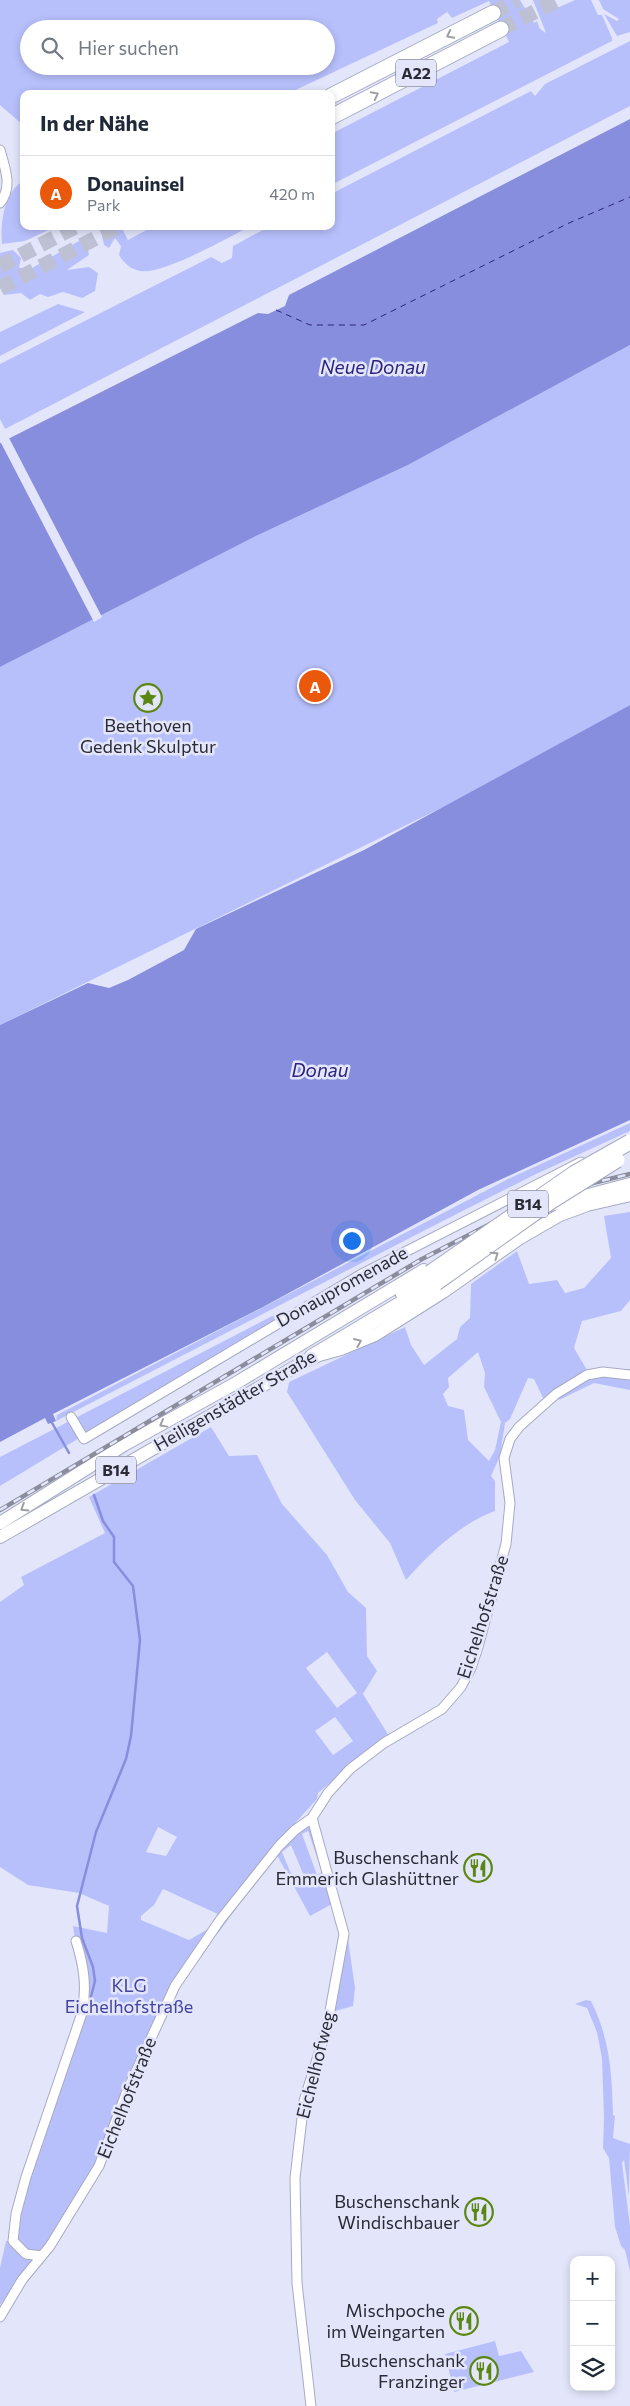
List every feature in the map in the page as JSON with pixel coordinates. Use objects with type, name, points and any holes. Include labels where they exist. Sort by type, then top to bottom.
[{"type":"highway","name":"A22","points":[[335,94],[493,13]]},
{"type":"highway","name":"A22","points":[[335,115],[501,29]]},
{"type":"highway","name":"B14","points":[[366,1324],[430,1273],[519,1210],[575,1173],[630,1142]]},
{"type":"highway","name":"B14","points":[[366,1324],[408,1302],[550,1202],[630,1154]]},
{"type":"highway","name":"Heiligenstädter Straße","points":[[312,1357],[366,1324]]},
{"type":"main road","points":[[0,1523],[124,1445],[261,1368],[491,1228],[543,1207],[630,1184]]},
{"type":"main road","points":[[312,1357],[341,1349],[375,1335],[443,1292],[520,1238],[560,1216],[586,1205],[630,1195]]},
{"type":"main road","name":"Heiligenstädter Straße","points":[[0,1537],[312,1357]]},
{"type":"street","points":[[0,150],[7,176],[6,195],[0,203]]},
{"type":"street","name":"Donaupromenade","points":[[71,1417],[84,1439],[360,1275],[630,1137]]},
{"type":"street","name":"Eichelhofstraße","points":[[0,2317],[15,2291],[42,2256],[99,2166],[140,2061],[186,1967],[261,1866],[295,1830],[312,1818],[328,1792],[359,1761],[384,1743],[442,1709],[462,1687],[478,1647],[506,1544],[510,1503],[504,1458],[507,1444],[516,1430],[556,1394],[587,1375],[604,1372],[630,1375]]},
{"type":"street","name":"Eichelhofweg","points":[[311,2406],[297,2283],[295,2178],[302,2109],[327,2027],[344,1934],[312,1818]]},
{"type":"street","points":[[42,2256],[26,2254],[13,2241],[12,2230],[26,2177],[82,2013],[85,1984],[83,1963],[76,1941]]},
{"type":"green space","points":[[0,0],[520,0],[534,23],[537,21],[540,29],[546,33],[533,0],[545,0],[557,8],[575,0],[591,0],[598,15],[602,15],[612,38],[612,41],[335,183],[335,132],[509,42],[489,1],[452,18],[447,12],[437,19],[438,23],[335,71],[335,20],[20,20],[20,75],[327,75],[296,90],[20,90],[20,122],[0,105]]},
{"type":"green space","points":[[599,0],[630,0],[630,32],[617,36],[604,14],[617,21],[619,19],[603,9]]},
{"type":"green space","points":[[630,41],[630,106],[5,429],[0,419],[0,364],[211,257],[222,263],[232,258],[233,246],[263,230],[335,230],[335,192],[531,91],[535,96],[545,84]]},
{"type":"green space","points":[[20,184],[20,230],[48,230],[25,241],[2,244],[3,219],[7,201]]},
{"type":"green space","points":[[101,230],[123,230],[128,240],[147,230],[243,230],[179,262],[150,271],[136,270],[125,263],[119,255],[121,246],[115,238],[109,248],[104,245]]},
{"type":"green space","points":[[79,241],[88,249],[89,255],[67,270],[89,267],[98,273],[95,291],[82,298],[63,292],[48,297],[40,294],[30,300],[21,293],[4,295],[0,281],[0,253],[13,250],[21,258],[19,268],[32,268]]},
{"type":"green space","points":[[58,304],[85,312],[0,356],[0,332]]},
{"type":"green space","points":[[630,345],[630,705],[445,806],[0,1025],[0,667],[256,536],[408,465]]},
{"type":"green space","points":[[630,1123],[630,1131],[534,1175],[435,1225],[56,1421],[57,1415],[508,1179]]},
{"type":"green space","points":[[630,1212],[630,1300],[621,1311],[582,1321],[574,1348],[587,1370],[630,1369],[630,1390],[594,1383],[559,1400],[560,1389],[543,1398],[534,1379],[528,1378],[510,1419],[505,1423],[500,1456],[491,1476],[495,1481],[495,1511],[470,1523],[446,1540],[406,1580],[390,1543],[355,1500],[287,1392],[289,1382],[405,1327],[411,1345],[424,1365],[457,1339],[460,1327],[470,1318],[471,1284],[517,1251],[529,1284],[557,1280],[565,1293],[584,1288],[611,1258],[604,1216]],"holes":[[[478,1352],[485,1373],[484,1387],[501,1422],[495,1450],[489,1461],[468,1440],[464,1410],[448,1406],[443,1394],[449,1387],[448,1378]]]},
{"type":"green space","points":[[278,1313],[278,1318],[0,1486],[0,1457]]},
{"type":"green space","name":"KLG Eichelhofstraße","points":[[211,1427],[229,1456],[257,1455],[282,1504],[327,1555],[348,1592],[366,1608],[367,1656],[377,1671],[363,1694],[389,1736],[363,1754],[318,1793],[317,1799],[276,1844],[261,1874],[219,1932],[187,1964],[122,2087],[119,2104],[97,2164],[41,2253],[26,2255],[34,2261],[0,2305],[0,2268],[6,2241],[12,2241],[13,2230],[84,1999],[73,1926],[107,1933],[109,1906],[79,1893],[28,1885],[0,1867],[0,1602],[24,1585],[21,1577],[105,1533],[89,1497]],"holes":[[[327,1652],[357,1693],[337,1708],[306,1668]],[[335,1717],[353,1741],[333,1755],[315,1731]],[[158,1827],[177,1837],[166,1856],[146,1852]],[[163,1889],[220,1915],[213,1926],[189,1940],[141,1920],[141,1916],[154,1905]]]},
{"type":"green space","points":[[307,1826],[312,1829],[334,1903],[310,1916],[277,1855],[302,1828]],"holes":[[[308,1831],[322,1872],[317,1875],[302,1834]],[[291,1845],[304,1876],[294,1881],[282,1852]]]},
{"type":"green space","points":[[347,1932],[355,1988],[353,2006],[332,2012]]},
{"type":"green space","points":[[586,2000],[591,2001],[597,2015],[609,2057],[613,2115],[615,2116],[613,2138],[630,2144],[629,2197],[624,2160],[622,2163],[630,2226],[630,2271],[625,2250],[621,2246],[615,2227],[609,2158],[603,2148],[602,2058],[597,2032],[587,2008],[575,2004]]},
{"type":"green space","points":[[495,2341],[499,2356],[521,2351],[534,2372],[454,2392],[445,2354]]},
{"type":"water","name":"Neue Donau","points":[[630,119],[630,345],[408,465],[256,536],[0,667],[0,443],[258,313],[268,314],[285,306],[289,295]]},
{"type":"water","name":"Donau","points":[[630,705],[630,1120],[478,1190],[263,1307],[53,1414],[56,1421],[48,1424],[45,1418],[0,1442],[0,1025],[88,983],[109,988],[128,980],[184,950],[196,929],[364,850]]},
{"type":"pier","points":[[8,436],[102,617],[94,622],[0,441]]},
{"type":"waterway","points":[[51,1421],[69,1453]]},
{"type":"waterway","points":[[88,2008],[95,1981],[93,1967],[82,1938],[77,1906],[96,1832],[126,1759],[131,1736],[140,1640],[133,1586],[114,1562],[114,1537],[103,1521],[94,1495]]},
{"type":"ferry route","points":[[276,310],[310,325],[364,325],[569,223],[630,197]]},
{"type":"tunnel","points":[[493,13],[518,0]]},
{"type":"tunnel","points":[[501,29],[558,0]]},
{"type":"tunnel","points":[[0,266],[69,230]]},
{"type":"tunnel","points":[[0,288],[111,230]]},
{"type":"railway","points":[[0,1510],[422,1259],[525,1206],[593,1183],[630,1174]]},
{"type":"place","name":"Donauinsel","points":[[315,686]]},
{"type":"place","name":"Beethoven Gedenk Skulptur","points":[[148,698]]},
{"type":"place","name":"Buschenschank Emmerich Glashüttner","points":[[478,1868]]},
{"type":"place","name":"Buschenschank Windischbauer","points":[[479,2212]]},
{"type":"place","name":"Mischpoche im Weingarten","points":[[464,2321]]},
{"type":"place","name":"Buschenschank Franzinger","points":[[484,2371]]}]
